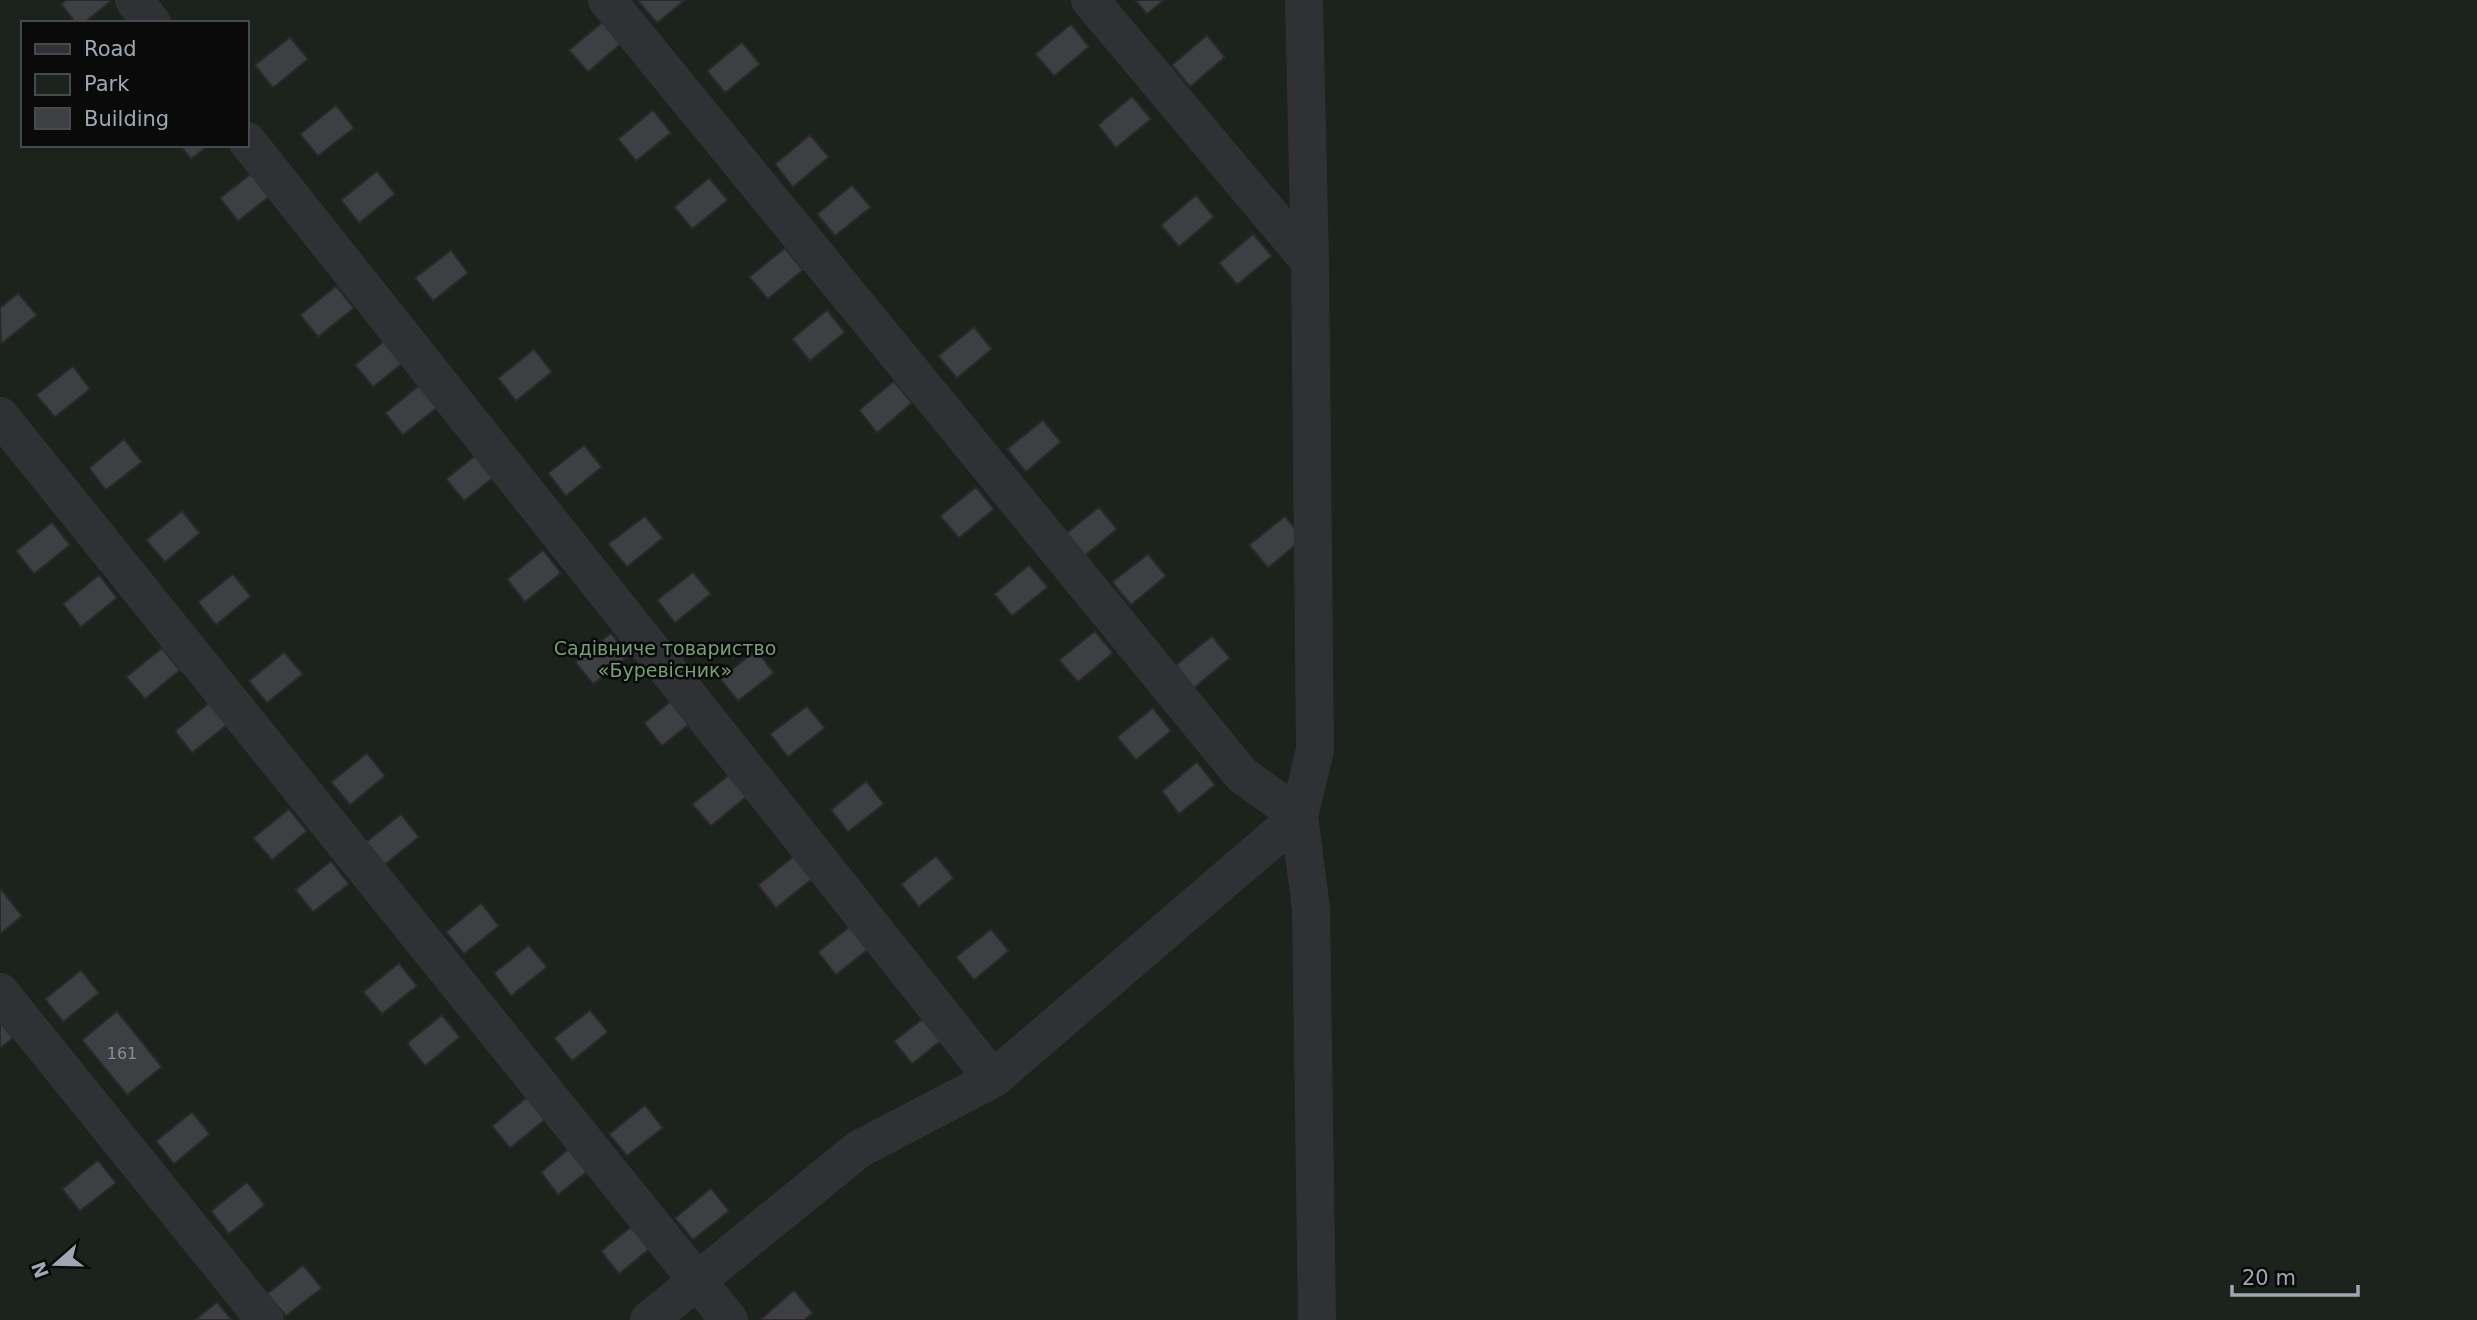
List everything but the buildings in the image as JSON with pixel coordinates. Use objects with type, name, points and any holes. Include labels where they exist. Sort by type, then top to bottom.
[{"type":"street","points":[[134,0],[150,21]]},
{"type":"street","points":[[607,0],[1242,775],[1299,816]]},
{"type":"street","points":[[1090,0],[1310,262]]},
{"type":"street","points":[[1304,0],[1310,262],[1315,750],[1299,816],[1311,909],[1317,1320]]},
{"type":"street","points":[[248,142],[993,1079]]},
{"type":"street","points":[[0,416],[729,1320]]},
{"type":"street","points":[[649,1320],[859,1149],[993,1079],[1299,816]]},
{"type":"street","points":[[0,992],[265,1320]]},
{"type":"green space","name":"Садівниче товариство «Буревісник»","points":[[0,0],[2477,0],[2477,1320],[0,1320]]}]
